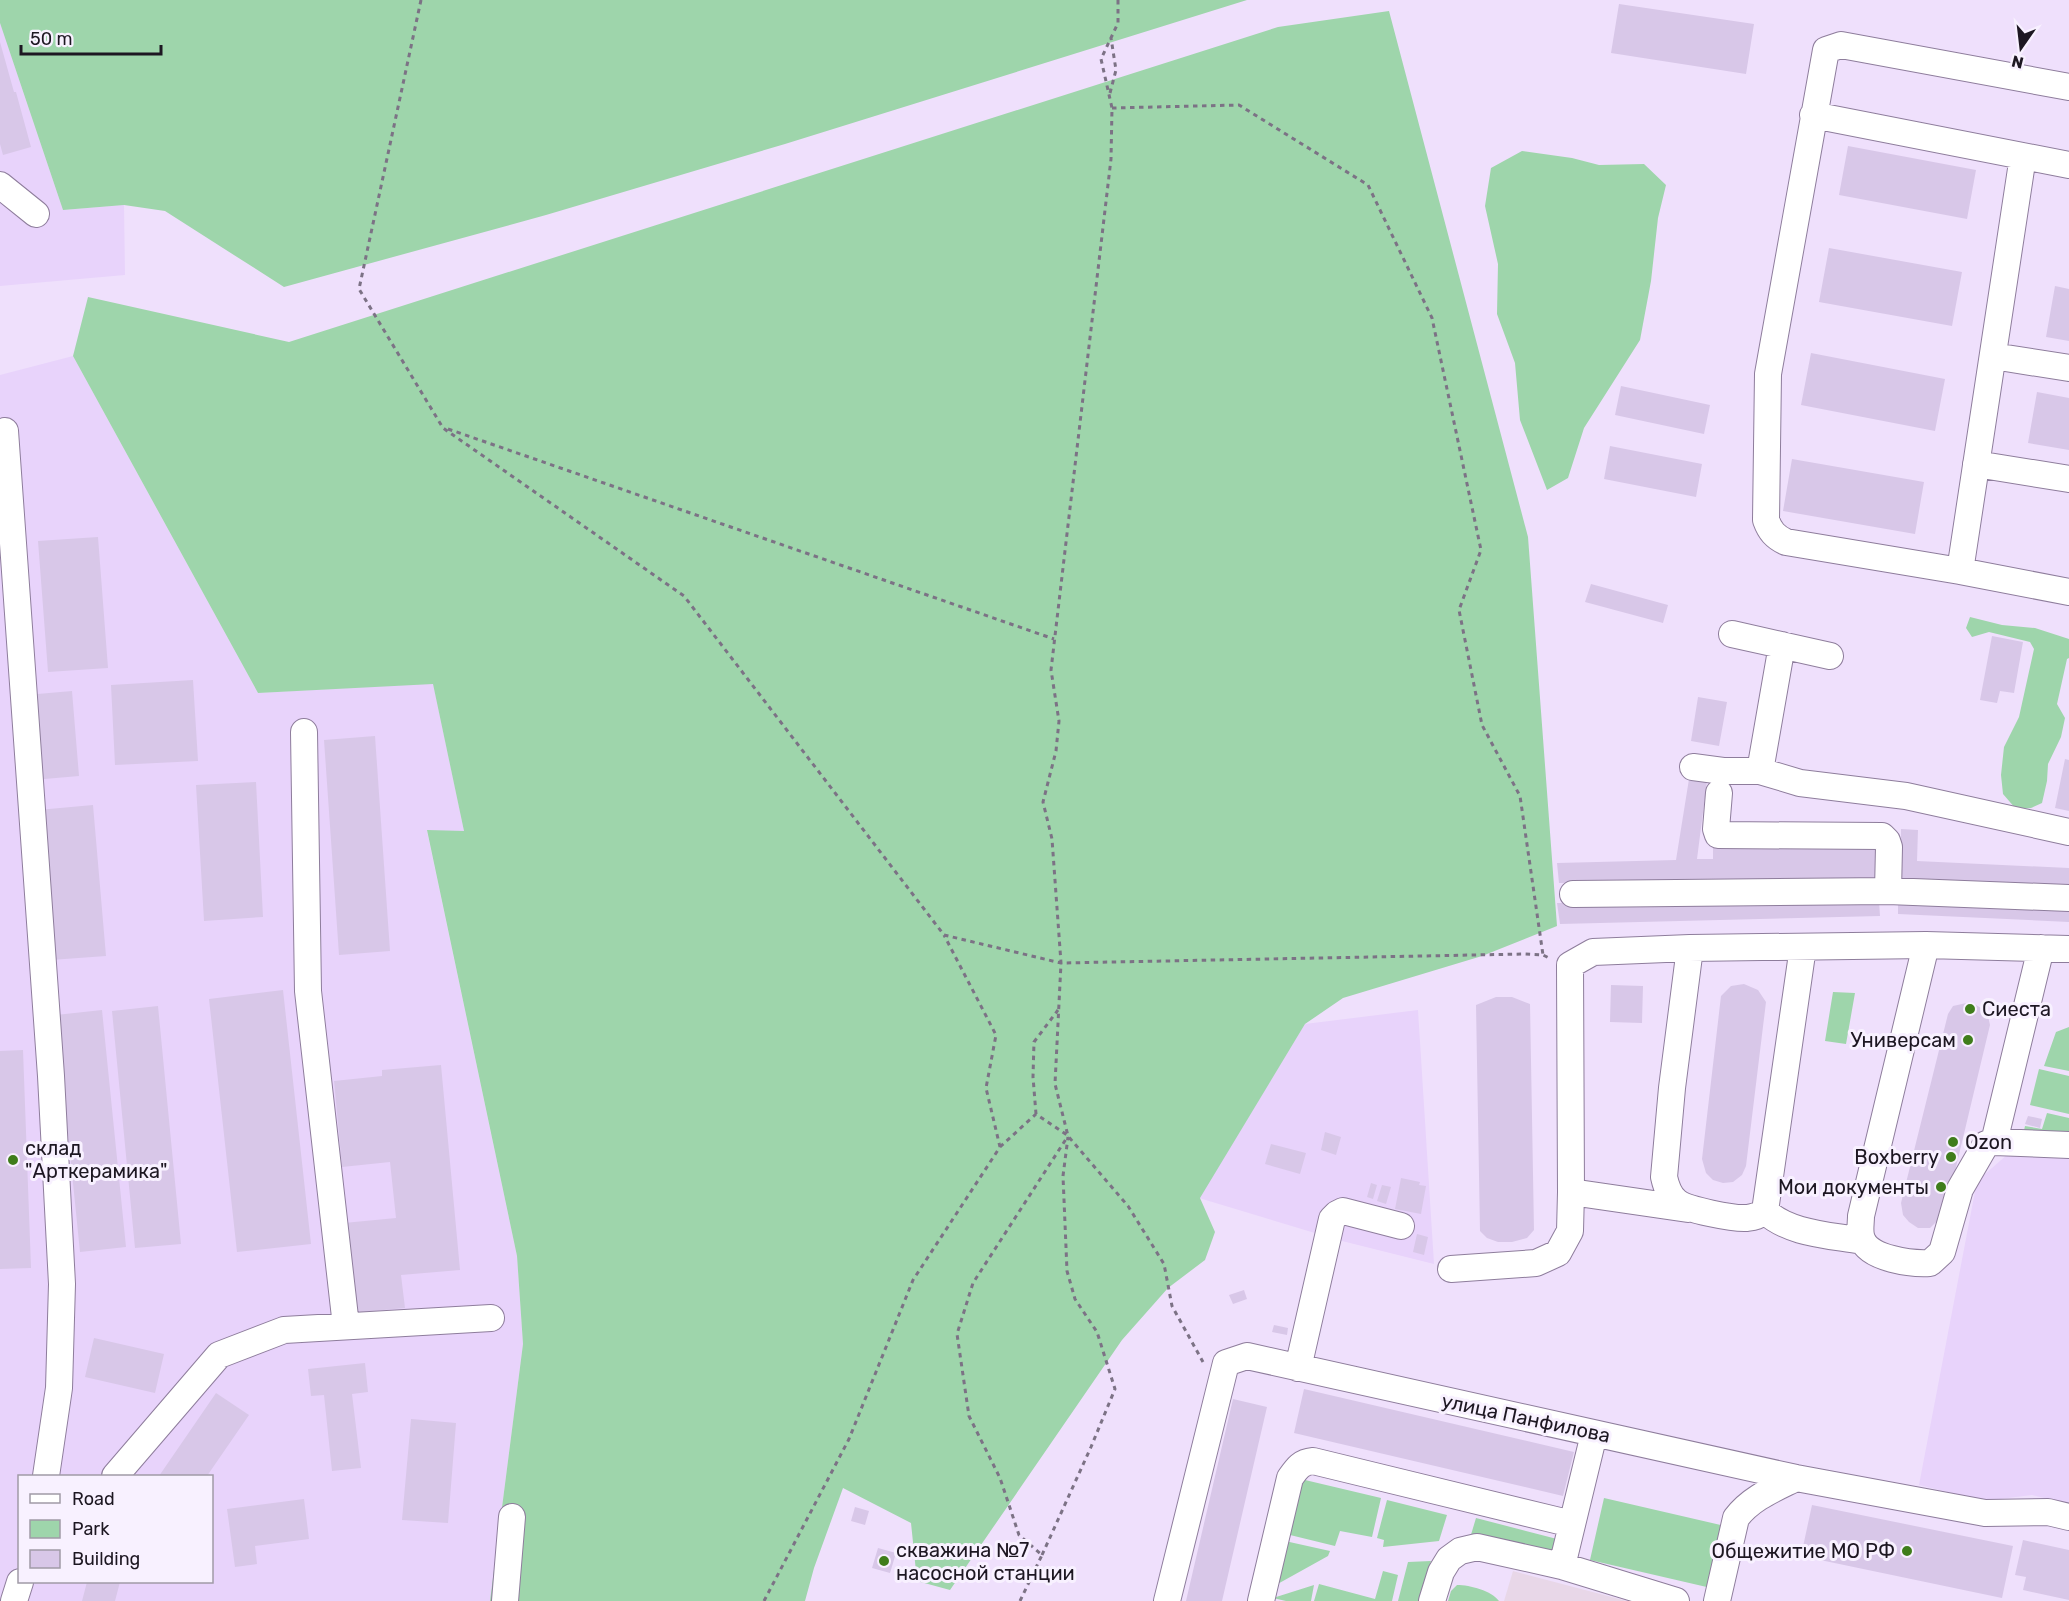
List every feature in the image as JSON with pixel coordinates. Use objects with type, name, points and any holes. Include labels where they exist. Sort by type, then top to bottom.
[{"type":"street","points":[[2069,87],[1841,45],[1826,50],[1768,374],[1766,520],[1777,538],[1786,542],[2069,592]]},
{"type":"street","points":[[1813,115],[2069,165]]},
{"type":"street","points":[[1960,571],[2022,156]]},
{"type":"street","points":[[0,185],[36,214]]},
{"type":"street","points":[[1993,356],[2069,368]]},
{"type":"street","points":[[5,431],[51,1076],[62,1284],[59,1388],[46,1475]]},
{"type":"street","points":[[1976,464],[2069,479]]},
{"type":"street","points":[[1732,634],[1830,656]]},
{"type":"street","points":[[1761,771],[1782,645]]},
{"type":"street","points":[[304,732],[308,991],[346,1326]]},
{"type":"street","points":[[1694,767],[1761,771],[1800,783],[1906,796],[2069,832]]},
{"type":"street","points":[[1719,793],[1716,828],[1718,835],[1882,836],[1889,847],[1888,891]]},
{"type":"street","points":[[1573,894],[1888,891],[2069,898]]},
{"type":"street","points":[[1926,945],[1862,1216],[1860,1231],[1862,1241],[1869,1250],[1880,1255],[1916,1264],[1930,1263],[1942,1252],[1960,1189],[1986,1144],[1994,1142],[2069,1145]]},
{"type":"street","points":[[1451,1269],[1536,1263],[1558,1253],[1570,1231],[1570,965],[1593,952],[1690,948],[1926,945],[2069,949]]},
{"type":"street","points":[[1571,1192],[1745,1219],[1759,1216],[1765,1211],[1803,947]]},
{"type":"street","points":[[1688,1209],[1675,1201],[1667,1188],[1664,1177],[1672,1088],[1690,948]]},
{"type":"street","points":[[1994,1142],[2041,948]]},
{"type":"street","points":[[1298,1368],[1332,1219],[1343,1211],[1401,1226]]},
{"type":"street","points":[[1765,1211],[1774,1220],[1787,1226],[1862,1241]]},
{"type":"street","points":[[116,1475],[219,1355],[284,1330],[491,1318]]},
{"type":"street","name":"улица Панфилова","points":[[1167,1601],[1226,1363],[1246,1356],[1796,1478],[1985,1513],[2048,1512],[2069,1517]]},
{"type":"street","points":[[1562,1566],[1594,1434]]},
{"type":"street","points":[[1261,1601],[1290,1478],[1300,1465],[1308,1462],[1314,1461],[1572,1524]]},
{"type":"street","points":[[1717,1601],[1736,1518],[1743,1508],[1754,1500],[1796,1478]]},
{"type":"street","points":[[505,1601],[512,1517]]},
{"type":"street","points":[[1432,1601],[1449,1559],[1468,1548],[1477,1547],[1562,1566],[1676,1601]]},
{"type":"path","points":[[421,0],[358,289],[443,428],[684,596],[944,935],[996,1035],[986,1088],[1000,1147]]},
{"type":"path","points":[[1020,1601],[1115,1389],[1097,1332],[1075,1299],[1067,1272],[1063,1176],[1068,1136],[1055,1084],[1060,963],[1052,839],[1043,802],[1056,752],[1059,721],[1051,670],[1111,159],[1112,108],[1101,59],[1118,23],[1118,0]]},
{"type":"path","points":[[1109,95],[1116,70],[1111,37]]},
{"type":"path","points":[[1112,108],[1239,105],[1368,185],[1432,318],[1481,550],[1459,610],[1482,725],[1520,796],[1543,956]]},
{"type":"path","points":[[443,428],[1054,639]]},
{"type":"path","points":[[944,935],[1060,963],[1525,954],[1543,956],[1570,965]]},
{"type":"path","points":[[1036,1114],[1033,1077],[1034,1042],[1058,1010]]},
{"type":"path","points":[[764,1601],[849,1439],[913,1280],[1000,1147],[1036,1114]]},
{"type":"path","points":[[1036,1114],[1068,1136],[1128,1206],[1164,1264],[1172,1306],[1219,1391]]},
{"type":"path","points":[[1042,1555],[1019,1535],[1000,1478],[969,1416],[957,1334],[973,1283],[1068,1136]]},
{"type":"shaded area","points":[[0,23],[63,210],[124,205],[125,275],[0,286]]},
{"type":"shaded area","points":[[73,356],[258,693],[433,683],[464,831],[427,831],[517,1256],[523,1344],[490,1601],[0,1601],[0,375]]},
{"type":"shaded area","points":[[1418,1010],[1434,1264],[1338,1240],[1199,1198],[1305,1024]]},
{"type":"shaded area","points":[[2008,1154],[2069,1159],[2069,1504],[2032,1495],[1984,1501],[1919,1485],[1977,1181]]},
{"type":"shaded area","points":[[1513,1571],[1627,1601],[1504,1601]]},
{"type":"green space","points":[[0,0],[1247,0],[785,144],[546,215],[284,287],[165,211],[124,205],[63,210],[0,23]]},
{"type":"green space","points":[[1389,11],[1528,537],[1557,926],[1482,956],[1343,998],[1305,1024],[1200,1198],[1215,1232],[1205,1260],[1168,1288],[1122,1340],[950,1590],[917,1581],[911,1523],[843,1488],[814,1568],[805,1601],[490,1601],[523,1344],[517,1256],[427,830],[464,831],[433,684],[258,693],[73,356],[88,297],[289,342],[1278,27]]},
{"type":"green space","points":[[1522,151],[1572,158],[1599,165],[1644,164],[1666,185],[1658,218],[1651,281],[1640,340],[1584,428],[1568,478],[1547,490],[1520,420],[1515,363],[1497,314],[1498,264],[1485,206],[1491,168]]},
{"type":"green space","points":[[1970,617],[2002,625],[2035,628],[2069,639],[2069,658],[2057,704],[2065,718],[2061,737],[2048,764],[2042,803],[2031,808],[2016,809],[2003,794],[2001,775],[2004,747],[2019,717],[2034,649],[2030,642],[1989,632],[1972,637],[1966,628]]},
{"type":"green space","points":[[1833,992],[1855,993],[1846,1044],[1825,1041]]},
{"type":"green space","points":[[2069,1027],[2069,1071],[2044,1066],[2056,1032]]},
{"type":"green space","points":[[2039,1069],[2069,1076],[2069,1114],[2030,1105]]},
{"type":"green space","points":[[2047,1113],[2069,1118],[2069,1156],[2021,1144],[2025,1126],[2042,1129]]},
{"type":"green space","points":[[1305,1480],[1381,1498],[1372,1537],[1340,1531],[1335,1546],[1286,1534],[1299,1486]]},
{"type":"green space","points":[[1604,1498],[1725,1526],[1711,1588],[1590,1560]]},
{"type":"green space","points":[[1387,1500],[1447,1515],[1439,1541],[1383,1547],[1384,1540],[1377,1538]]},
{"type":"green space","points":[[1476,1518],[1557,1539],[1556,1555],[1470,1538]]},
{"type":"green space","points":[[1285,1541],[1330,1551],[1328,1556],[1274,1586]]},
{"type":"green space","points":[[1431,1561],[1419,1601],[1398,1601],[1408,1562]]},
{"type":"green space","points":[[1383,1571],[1398,1575],[1392,1601],[1314,1601],[1319,1584],[1375,1599]]},
{"type":"green space","points":[[1314,1585],[1311,1601],[1286,1601],[1273,1598]]},
{"type":"green space","points":[[1457,1585],[1480,1589],[1499,1601],[1448,1601],[1451,1591]]},
{"type":"building","points":[[1619,4],[1754,24],[1746,74],[1611,53]]},
{"type":"building","points":[[0,42],[31,147],[3,155],[0,144]]},
{"type":"building","points":[[1848,146],[1976,170],[1967,219],[1839,195]]},
{"type":"building","points":[[1829,248],[1962,272],[1952,326],[1819,302]]},
{"type":"building","points":[[2055,286],[2069,289],[2069,341],[2046,337]]},
{"type":"building","points":[[1811,353],[1945,379],[1935,431],[1801,405]]},
{"type":"building","points":[[1621,386],[1710,405],[1704,434],[1615,415]]},
{"type":"building","points":[[2037,392],[2069,398],[2069,450],[2028,443]]},
{"type":"building","points":[[1610,446],[1702,464],[1696,497],[1604,479]]},
{"type":"building","points":[[1792,459],[1924,482],[1915,534],[1783,511]]},
{"type":"building","points":[[98,537],[108,668],[48,672],[38,541]]},
{"type":"building","points":[[1591,584],[1668,605],[1663,623],[1585,602]]},
{"type":"building","points":[[1992,636],[2023,642],[2014,693],[2000,691],[1997,703],[1980,700]]},
{"type":"building","points":[[193,680],[198,761],[115,765],[111,685]]},
{"type":"building","points":[[72,691],[79,776],[33,780],[26,695]]},
{"type":"building","points":[[1698,697],[1727,702],[1719,746],[1691,741]]},
{"type":"building","points":[[375,736],[390,951],[339,955],[324,740]]},
{"type":"building","points":[[2065,759],[2069,760],[2069,811],[2055,808]]},
{"type":"building","points":[[1689,779],[1707,781],[1697,859],[1713,859],[1713,843],[1881,844],[1882,880],[1559,883],[1557,863],[1676,860]]},
{"type":"building","points":[[256,782],[263,917],[204,921],[196,785]]},
{"type":"building","points":[[93,805],[106,956],[51,960],[38,810]]},
{"type":"building","points":[[1901,829],[1918,830],[1917,861],[2069,868],[2069,886],[1901,879]]},
{"type":"building","points":[[1898,897],[2069,903],[2069,922],[1898,914]]},
{"type":"building","points":[[1879,901],[1880,916],[1560,924],[1557,903]]},
{"type":"building","points":[[1744,984],[1758,990],[1766,1002],[1746,1166],[1742,1175],[1733,1182],[1723,1183],[1713,1180],[1706,1173],[1702,1159],[1721,996],[1731,986]]},
{"type":"building","points":[[1611,985],[1643,986],[1642,1023],[1610,1022]]},
{"type":"building","points":[[283,990],[311,1244],[237,1252],[209,999]]},
{"type":"building","points":[[1496,997],[1512,997],[1530,1004],[1534,1230],[1527,1238],[1512,1242],[1498,1242],[1487,1238],[1480,1231],[1476,1005]]},
{"type":"building","points":[[1971,1002],[1988,1016],[1990,1025],[1945,1213],[1930,1228],[1918,1228],[1903,1215],[1901,1203],[1948,1014],[1953,1006]]},
{"type":"building","points":[[158,1006],[181,1244],[135,1248],[112,1011]]},
{"type":"building","points":[[102,1010],[126,1247],[80,1252],[56,1015]]},
{"type":"building","name":"склад \"Арткерамика\"","points":[[23,1050],[31,1268],[0,1269],[0,1051]]},
{"type":"building","points":[[441,1065],[460,1270],[401,1275],[405,1308],[352,1313],[344,1223],[396,1218],[390,1162],[342,1167],[334,1081],[382,1076],[382,1070]]},
{"type":"building","points":[[2028,1116],[2042,1119],[2040,1128],[2025,1124]]},
{"type":"building","points":[[1325,1132],[1341,1137],[1336,1155],[1321,1150]]},
{"type":"building","points":[[1271,1144],[1306,1153],[1300,1174],[1265,1164]]},
{"type":"building","points":[[1401,1178],[1420,1182],[1419,1185],[1426,1186],[1421,1214],[1395,1209]]},
{"type":"building","points":[[1371,1183],[1377,1185],[1373,1199],[1367,1197]]},
{"type":"building","points":[[1382,1185],[1391,1187],[1386,1204],[1377,1201]]},
{"type":"building","points":[[1417,1234],[1428,1237],[1424,1255],[1413,1252]]},
{"type":"building","points":[[1244,1290],[1247,1299],[1233,1304],[1229,1295]]},
{"type":"building","points":[[1274,1325],[1288,1328],[1287,1335],[1272,1332]]},
{"type":"building","points":[[94,1338],[164,1354],[155,1393],[85,1377]]},
{"type":"building","points":[[365,1363],[368,1392],[352,1394],[361,1468],[332,1471],[324,1395],[311,1396],[308,1369]]},
{"type":"building","points":[[1304,1389],[1574,1452],[1563,1496],[1294,1433]]},
{"type":"building","points":[[216,1393],[249,1415],[208,1475],[160,1475]]},
{"type":"building","points":[[1233,1399],[1267,1407],[1222,1601],[1186,1601]]},
{"type":"building","points":[[411,1419],[456,1423],[448,1523],[402,1520]]},
{"type":"building","points":[[304,1499],[309,1539],[255,1546],[257,1564],[235,1567],[227,1509]]},
{"type":"building","name":"Общежитие МО РФ","points":[[1812,1505],[2013,1546],[2002,1598],[1801,1556]]},
{"type":"building","points":[[855,1507],[869,1511],[865,1525],[851,1521]]},
{"type":"building","points":[[2023,1540],[2069,1550],[2069,1600],[2023,1590],[2026,1577],[2015,1575]]},
{"type":"building","name":"скважина №7 насосной станции","points":[[878,1548],[896,1553],[890,1573],[872,1568]]},
{"type":"building","points":[[87,1583],[120,1583],[115,1601],[82,1601]]},
{"type":"place","name":"Сиеста","points":[[1970,1009]]},
{"type":"place","name":"Универсам","points":[[1968,1040]]},
{"type":"place","name":"Ozon","points":[[1953,1142]]},
{"type":"place","name":"Boxberry","points":[[1951,1157]]},
{"type":"place","name":"склад \"Арткерамика\"","points":[[13,1160]]},
{"type":"place","name":"Мои документы","points":[[1941,1187]]},
{"type":"place","name":"Общежитие МО РФ","points":[[1907,1551]]},
{"type":"place","name":"скважина №7 насосной станции","points":[[884,1561]]}]
